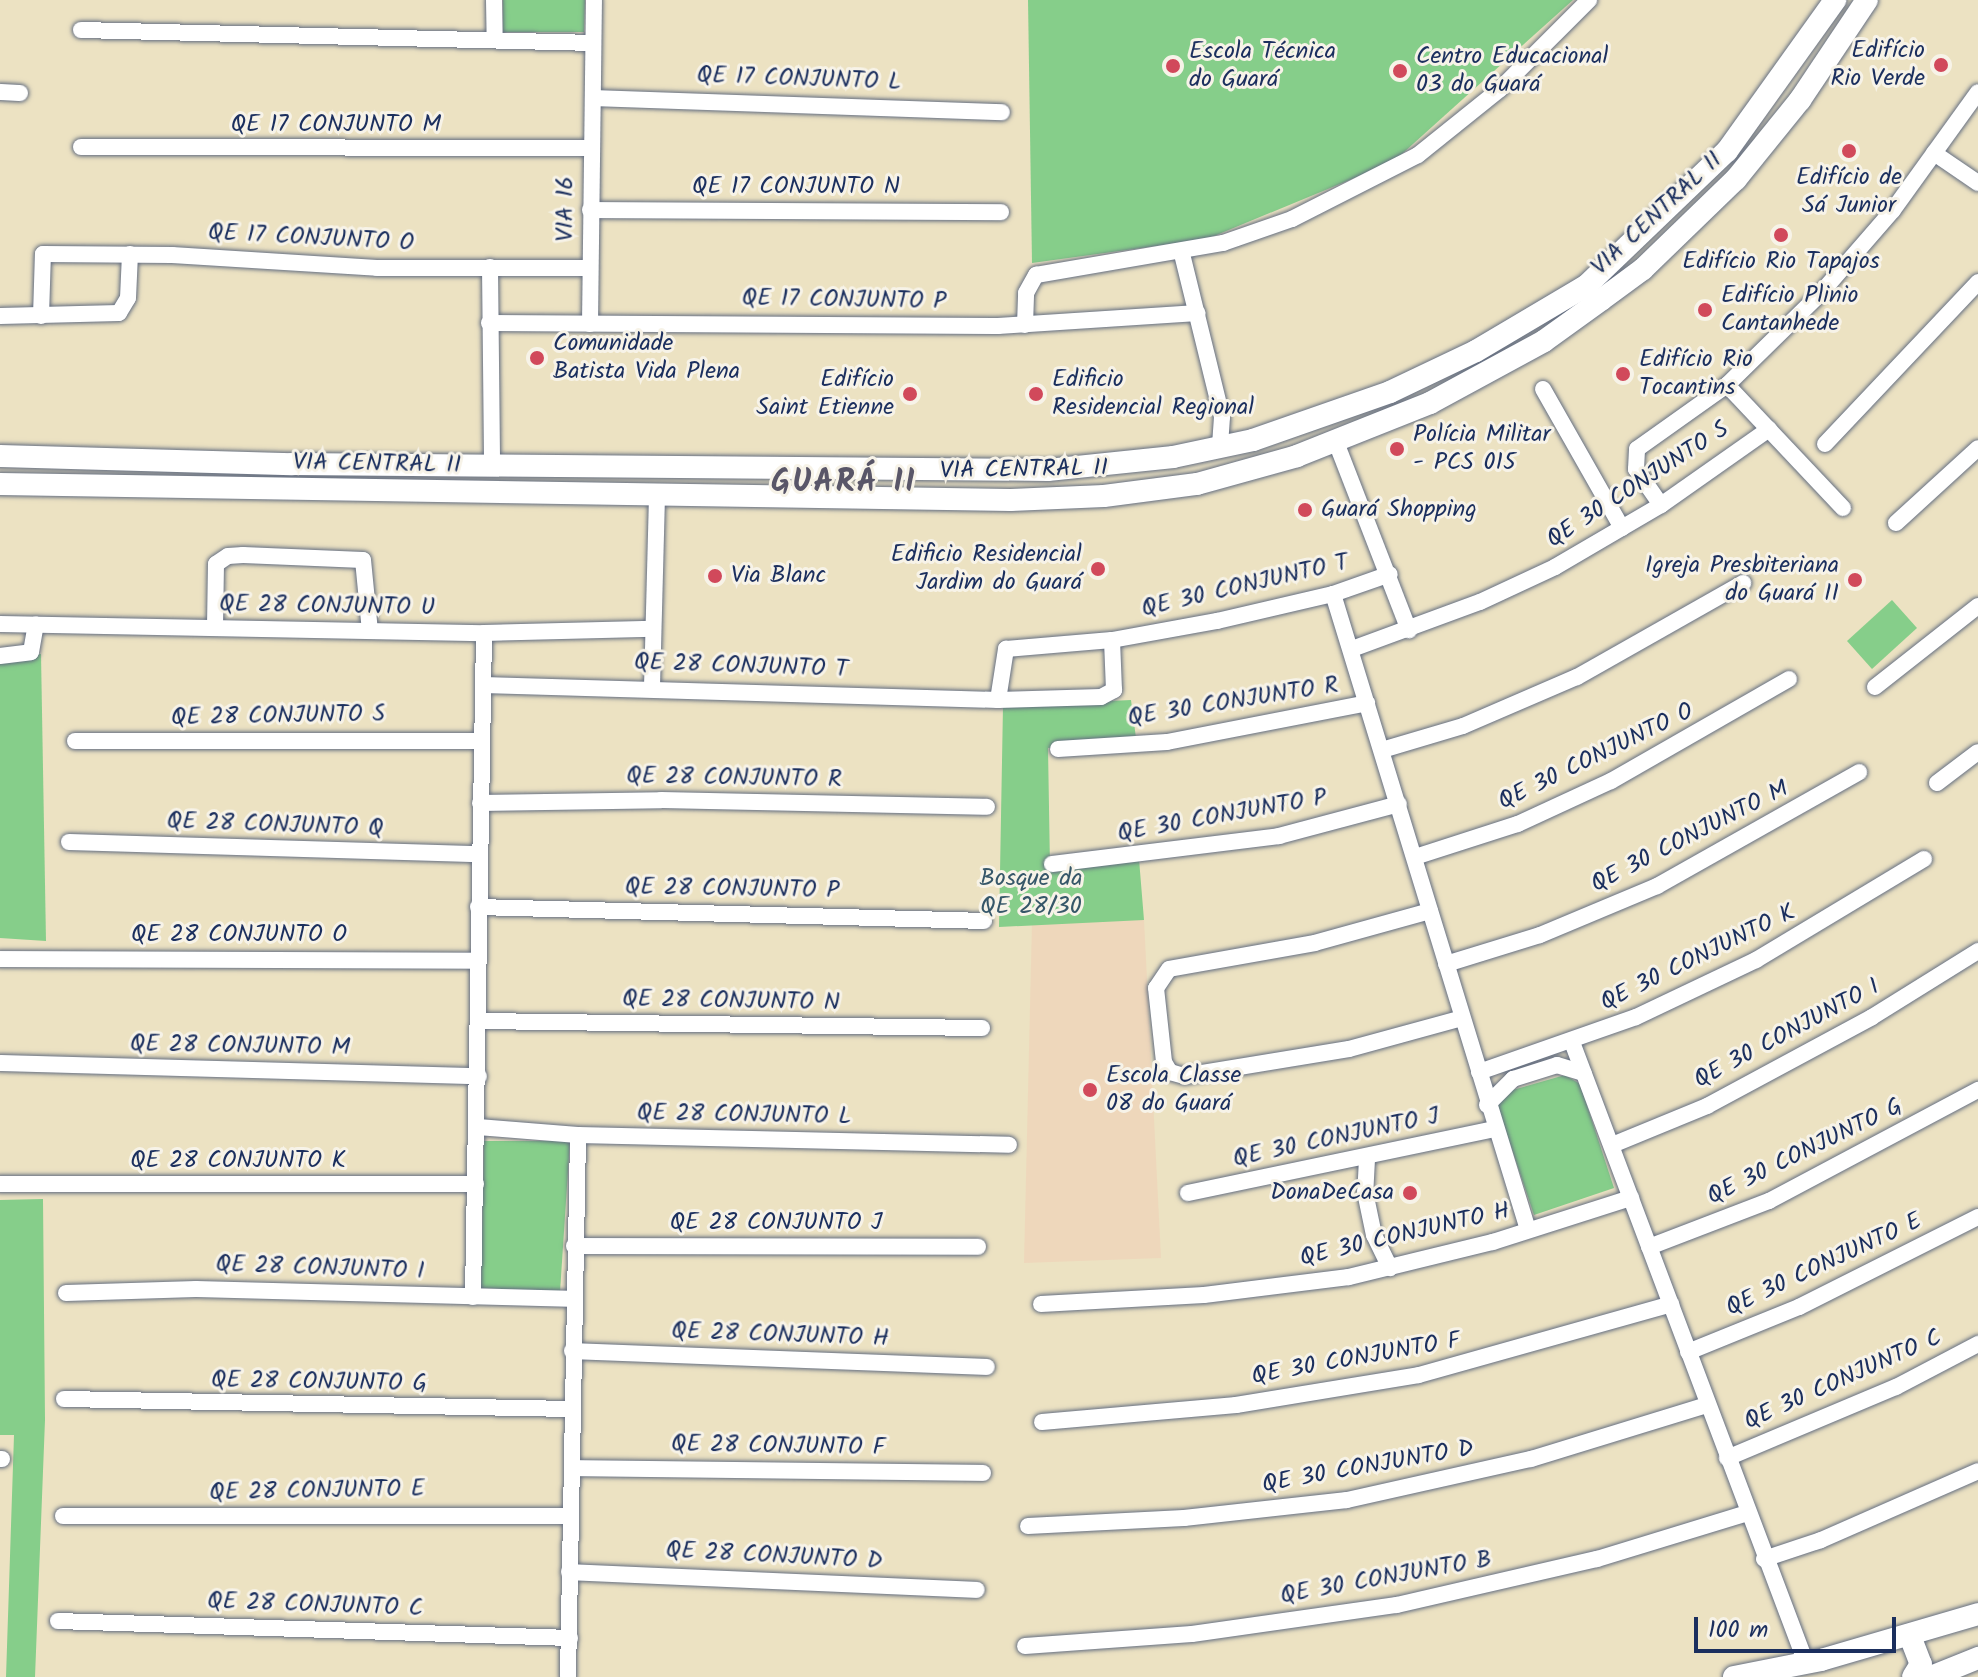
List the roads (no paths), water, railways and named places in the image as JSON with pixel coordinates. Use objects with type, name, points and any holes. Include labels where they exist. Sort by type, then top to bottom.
[{"type":"street","points":[[494,0],[495,39]]},
{"type":"street","name":"VIA 16","points":[[490,267],[590,268],[594,0]]},
{"type":"street","points":[[1025,325],[1026,293],[1036,275],[1182,254],[1292,219],[1418,155],[1500,89],[1589,0]]},
{"type":"street","name":"VIA CENTRAL II","points":[[0,456],[354,465],[906,470],[1099,467],[1253,440],[1390,392],[1530,320],[1603,272],[1717,161],[1767,102],[1835,0]]},
{"type":"street","name":"VIA CENTRAL II","points":[[0,484],[906,499],[1104,496],[1197,484],[1336,442],[1437,400],[1544,341],[1631,279],[1736,179],[1800,100],[1867,0]]},
{"type":"street","points":[[81,30],[593,43]]},
{"type":"street","points":[[0,92],[20,93]]},
{"type":"street","points":[[1661,505],[1636,469],[1637,449],[1727,385],[1820,294],[1934,153],[1978,92]]},
{"type":"street","name":"QE 17 CONJUNTO L","points":[[593,98],[1002,112]]},
{"type":"street","name":"QE 17 CONJUNTO M","points":[[81,147],[590,148]]},
{"type":"street","points":[[1934,153],[1978,183]]},
{"type":"street","name":"QE 17 CONJUNTO N","points":[[590,210],[1001,212]]},
{"type":"street","name":"QE 17 CONJUNTO O","points":[[41,316],[43,254],[130,254],[377,268],[490,267]]},
{"type":"street","points":[[0,316],[123,310],[130,254]]},
{"type":"street","points":[[1182,254],[1222,417],[1220,448]]},
{"type":"street","points":[[490,267],[492,467]]},
{"type":"street","points":[[590,268],[590,324]]},
{"type":"street","points":[[1825,444],[1978,282]]},
{"type":"street","name":"QE 17 CONJUNTO P","points":[[489,323],[1025,325],[1198,313]]},
{"type":"street","points":[[1530,320],[1544,341]]},
{"type":"street","points":[[1727,385],[1843,508]]},
{"type":"street","points":[[1543,389],[1622,528]]},
{"type":"street","points":[[1222,417],[1237,434],[1253,440]]},
{"type":"street","name":"QE 30 CONJUNTO S","points":[[1352,649],[1409,630],[1555,567],[1661,505],[1769,429]]},
{"type":"street","name":"QE 30 CONJUNTO T","points":[[998,700],[1006,649],[1112,640],[1333,594],[1390,574],[1336,442]]},
{"type":"street","points":[[1896,523],[1978,448]]},
{"type":"street","points":[[353,489],[354,465]]},
{"type":"street","points":[[1099,467],[1104,496]]},
{"type":"street","points":[[906,470],[910,479],[906,499]]},
{"type":"street","points":[[652,687],[657,494]]},
{"type":"street","points":[[215,627],[216,564],[228,556],[243,555],[363,560],[370,631]]},
{"type":"street","points":[[1390,574],[1409,630]]},
{"type":"street","points":[[1382,750],[1463,726],[1577,677],[1743,583]]},
{"type":"street","points":[[1333,594],[1415,857],[1494,1129],[1528,1230]]},
{"type":"street","points":[[1875,687],[1978,606]]},
{"type":"street","name":"QE 28 CONJUNTO U","points":[[0,624],[484,633],[653,629]]},
{"type":"street","points":[[0,656],[31,652],[36,624]]},
{"type":"street","points":[[473,1297],[484,633]]},
{"type":"street","points":[[998,700],[1107,697],[1114,686],[1112,640]]},
{"type":"street","name":"QE 30 CONJUNTO O","points":[[1415,857],[1518,824],[1611,781],[1789,679]]},
{"type":"street","name":"QE 28 CONJUNTO T","points":[[483,685],[652,687],[998,700]]},
{"type":"street","name":"QE 30 CONJUNTO R","points":[[1058,749],[1167,742],[1367,703]]},
{"type":"street","name":"QE 28 CONJUNTO S","points":[[75,741],[482,741]]},
{"type":"street","points":[[1937,783],[1978,752]]},
{"type":"street","name":"QE 30 CONJUNTO M","points":[[1446,964],[1540,935],[1657,886],[1859,772]]},
{"type":"street","name":"QE 28 CONJUNTO R","points":[[480,803],[661,800],[987,807]]},
{"type":"street","name":"QE 30 CONJUNTO P","points":[[1052,864],[1279,836],[1399,804]]},
{"type":"street","name":"QE 28 CONJUNTO Q","points":[[69,842],[480,854]]},
{"type":"street","name":"QE 30 CONJUNTO K","points":[[1479,1072],[1572,1042],[1783,946],[1924,859]]},
{"type":"street","name":"QE 28 CONJUNTO P","points":[[478,907],[984,921]]},
{"type":"street","points":[[1430,911],[1315,943],[1174,967],[1160,976],[1156,988],[1166,1068],[1184,1076],[1314,1055],[1462,1018]]},
{"type":"street","name":"QE 30 CONJUNTO I","points":[[1612,1145],[1707,1106],[1872,1017],[1978,951]]},
{"type":"street","name":"QE 28 CONJUNTO O","points":[[0,959],[478,961]]},
{"type":"street","name":"QE 28 CONJUNTO N","points":[[479,1021],[982,1028]]},
{"type":"street","points":[[1572,1042],[1764,1559],[1806,1663]]},
{"type":"street","name":"QE 28 CONJUNTO M","points":[[0,1063],[479,1076]]},
{"type":"street","points":[[1487,1105],[1513,1079],[1557,1065],[1584,1073]]},
{"type":"street","name":"QE 30 CONJUNTO G","points":[[1649,1247],[1780,1196],[1978,1090]]},
{"type":"street","name":"QE 28 CONJUNTO L","points":[[478,1127],[578,1135],[1009,1145]]},
{"type":"street","name":"QE 30 CONJUNTO J","points":[[1188,1193],[1367,1159],[1494,1129]]},
{"type":"street","points":[[568,1677],[578,1135]]},
{"type":"street","points":[[1367,1159],[1365,1192],[1374,1235],[1390,1268]]},
{"type":"street","name":"QE 28 CONJUNTO K","points":[[0,1184],[476,1184]]},
{"type":"street","name":"QE 30 CONJUNTO H","points":[[1041,1304],[1248,1291],[1390,1268],[1631,1198]]},
{"type":"street","name":"QE 30 CONJUNTO E","points":[[1688,1352],[1799,1307],[1978,1217]]},
{"type":"street","name":"QE 28 CONJUNTO J","points":[[574,1246],[978,1247]]},
{"type":"street","name":"QE 28 CONJUNTO I","points":[[66,1293],[196,1289],[573,1299]]},
{"type":"street","name":"QE 30 CONJUNTO F","points":[[1042,1422],[1236,1405],[1419,1375],[1671,1304]]},
{"type":"street","name":"QE 30 CONJUNTO C","points":[[1727,1458],[1896,1387],[1978,1344]]},
{"type":"street","name":"QE 28 CONJUNTO H","points":[[572,1351],[987,1367]]},
{"type":"street","name":"QE 28 CONJUNTO G","points":[[64,1399],[572,1409]]},
{"type":"street","name":"QE 30 CONJUNTO D","points":[[1028,1526],[1184,1518],[1347,1500],[1531,1459],[1707,1405]]},
{"type":"street","name":"QE 28 CONJUNTO F","points":[[572,1468],[983,1473]]},
{"type":"street","points":[[1764,1559],[1834,1535],[1978,1471]]},
{"type":"street","name":"QE 30 CONJUNTO B","points":[[1025,1646],[1192,1634],[1397,1605],[1597,1559],[1747,1513]]},
{"type":"street","name":"QE 28 CONJUNTO E","points":[[63,1516],[570,1516]]},
{"type":"street","name":"QE 28 CONJUNTO D","points":[[569,1572],[977,1590]]},
{"type":"street","points":[[1734,1677],[1806,1663],[1910,1636],[1978,1614]]},
{"type":"street","name":"QE 28 CONJUNTO C","points":[[58,1621],[570,1638]]},
{"type":"street","points":[[1910,1636],[1921,1664],[1913,1677]]},
{"type":"street","points":[[1931,1677],[1978,1658]]},
{"type":"place","name":"Edifício Rio Verde","points":[[1941,65]]},
{"type":"place","name":"Escola Técnica do Guará","points":[[1173,66]]},
{"type":"place","name":"Centro Educacional 03 do Guará","points":[[1400,71]]},
{"type":"place","name":"Edifício de Sá Junior","points":[[1849,151]]},
{"type":"place","name":"Edifício Rio Tapajos","points":[[1781,235]]},
{"type":"place","name":"Edifício Plinio Cantanhede","points":[[1705,310]]},
{"type":"place","name":"Comunidade Batista Vida Plena","points":[[537,358]]},
{"type":"place","name":"Edifício Rio Tocantins","points":[[1623,374]]},
{"type":"place","name":"Edifício Saint Etienne","points":[[910,394]]},
{"type":"place","name":"Edificio Residencial Regional","points":[[1036,394]]},
{"type":"place","name":"Polícia Militar - PCS 015","points":[[1397,449]]},
{"type":"place","name":"Guará Shopping","points":[[1305,510]]},
{"type":"place","name":"Edificio Residencial Jardim do Guará","points":[[1098,569]]},
{"type":"place","name":"Via Blanc","points":[[715,576]]},
{"type":"place","name":"Igreja Presbiteriana do Guará II","points":[[1855,580]]},
{"type":"place","name":"Escola Classe 08 do Guará","points":[[1090,1090]]},
{"type":"place","name":"DonaDeCasa","points":[[1410,1193]]},
{"type":"district","name":"GUARÁ II","points":[[844,483]]},
{"type":"park label","name":"Bosque da QE 28/30","points":[[1031,893]]}]
